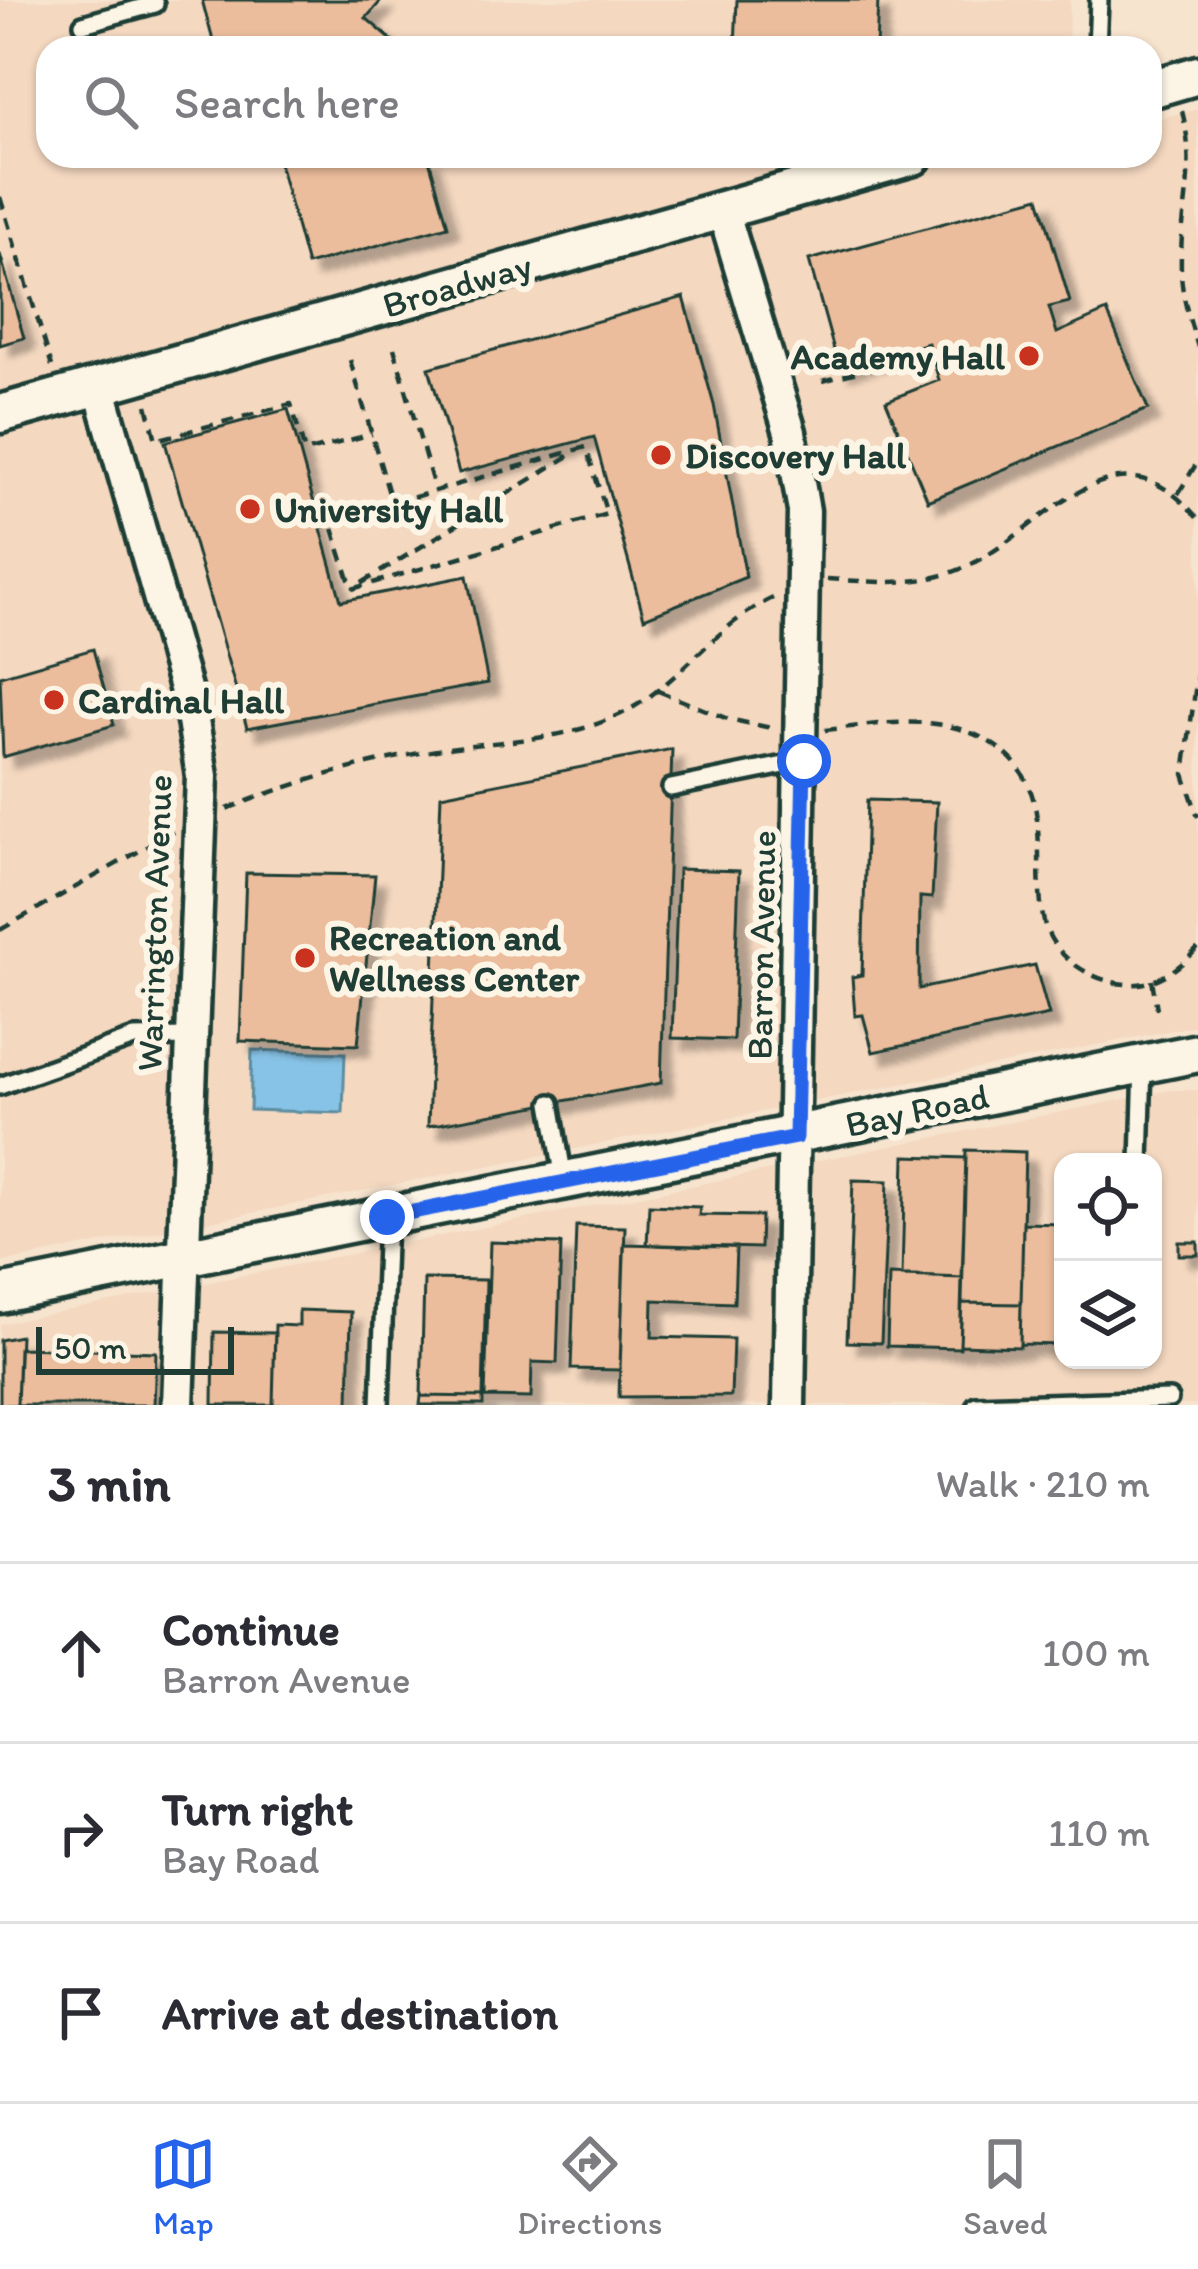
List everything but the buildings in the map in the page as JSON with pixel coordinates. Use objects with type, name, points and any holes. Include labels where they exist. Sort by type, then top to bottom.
[{"type":"street","name":"Broadway","points":[[0,414],[871,168]]},
{"type":"street","name":"Barron Avenue","points":[[723,210],[790,432],[804,511],[804,761],[789,1405]]},
{"type":"street","name":"Warrington Avenue","points":[[99,386],[191,710],[202,776],[188,1037],[178,1405]]},
{"type":"street","name":"Bay Road","points":[[0,1294],[796,1137],[1143,1060],[1198,1053]]},
{"type":"lane","points":[[1098,36],[1099,0]]},
{"type":"lane","points":[[83,24],[155,4]]},
{"type":"lane","points":[[671,788],[804,761]]},
{"type":"lane","points":[[0,1086],[134,1038],[188,1037]]},
{"type":"lane","points":[[1140,1153],[1143,1060]]},
{"type":"lane","points":[[550,1103],[565,1182]]},
{"type":"lane","points":[[380,1405],[387,1217]]},
{"type":"lane","points":[[976,1405],[1169,1399]]},
{"type":"path","points":[[1174,82],[1191,142],[1192,184],[1181,270],[1198,346]]},
{"type":"path","points":[[0,197],[52,365]]},
{"type":"path","points":[[394,348],[435,491]]},
{"type":"path","points":[[824,381],[921,355]]},
{"type":"path","points":[[350,360],[392,504]]},
{"type":"path","points":[[147,402],[156,440],[291,404],[305,452],[372,434]]},
{"type":"path","points":[[586,447],[607,514],[352,589],[332,522],[586,447]]},
{"type":"path","points":[[352,589],[580,449]]},
{"type":"path","points":[[1178,494],[1198,461]]},
{"type":"path","points":[[826,579],[925,581],[964,568],[1072,493],[1107,481],[1145,479],[1178,494],[1198,519]]},
{"type":"path","points":[[216,813],[286,786],[395,758],[575,731],[637,706],[736,617],[790,590]]},
{"type":"path","points":[[1198,668],[1184,774],[1198,818]]},
{"type":"path","points":[[658,691],[728,719],[787,730]]},
{"type":"path","points":[[819,730],[923,722],[962,728],[997,746],[1024,774],[1038,810],[1044,923],[1056,948],[1084,971],[1117,984],[1152,980],[1177,969],[1198,948]]},
{"type":"path","points":[[0,930],[187,826]]},
{"type":"path","points":[[1152,980],[1157,1010]]},
{"type":"shaded area","points":[[0,0],[1070,0],[1068,36],[36,36],[36,168],[1162,168],[1162,117],[1198,109],[1198,1025],[0,1263]]},
{"type":"shaded area","points":[[1171,1090],[1198,1090],[1198,1405],[0,1405],[0,1324]]},
{"type":"water","points":[[252,1050],[345,1053],[343,1113],[250,1110]]},
{"type":"place","name":"Academy Hall","points":[[1029,356]]},
{"type":"place","name":"Discovery Hall","points":[[661,455]]},
{"type":"place","name":"University Hall","points":[[250,509]]},
{"type":"place","name":"Cardinal Hall","points":[[54,700]]},
{"type":"place","name":"Recreation and Wellness Center","points":[[305,958]]},
{"type":"route","points":[[387,1217],[796,1137],[804,761]]}]
